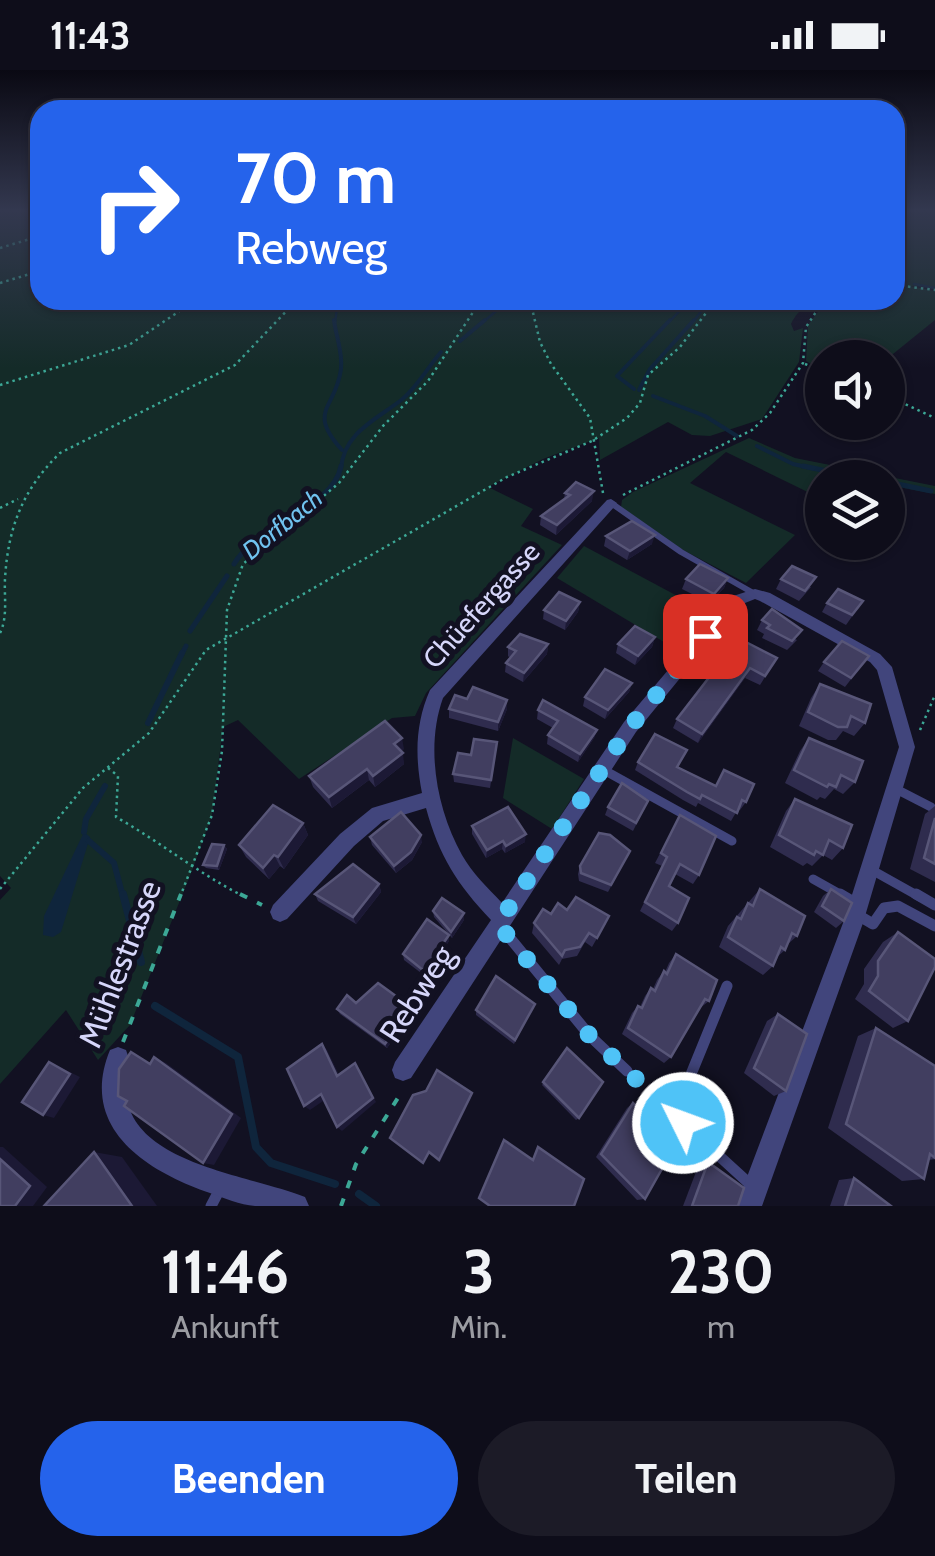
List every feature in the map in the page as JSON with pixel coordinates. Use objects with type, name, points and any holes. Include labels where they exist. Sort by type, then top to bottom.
[{"type":"street","name":"Chüefergasse","points":[[500,921],[456,862],[433,798],[425,728],[436,695],[611,503]]},
{"type":"street","points":[[752,1198],[858,910],[907,747],[884,667],[875,658],[754,594]]},
{"type":"street","name":"Rebweg","points":[[403,1070],[630,727],[730,607],[742,596],[754,594]]},
{"type":"street","points":[[280,912],[347,840],[378,814],[433,798]]},
{"type":"street","name":"Mühlestrasse","points":[[118,1058],[109,1084],[117,1120],[155,1155],[296,1206]]},
{"type":"lane","points":[[611,503],[754,594]]},
{"type":"lane","points":[[602,769],[732,841]]},
{"type":"lane","points":[[896,789],[931,806]]},
{"type":"lane","points":[[870,868],[935,905]]},
{"type":"lane","points":[[813,880],[873,924],[884,908],[898,906],[935,926]]},
{"type":"lane","name":"Chüefergasse","points":[[500,921],[590,1036],[627,1071]]},
{"type":"lane","points":[[727,986],[684,1090],[683,1123],[752,1198]]},
{"type":"lane","points":[[211,1206],[224,1183]]},
{"type":"path","points":[[0,283],[30,274]]},
{"type":"path","points":[[905,286],[935,290]]},
{"type":"path","points":[[0,384],[129,345],[184,310]]},
{"type":"path","points":[[0,508],[20,498],[60,453],[235,364],[287,310]]},
{"type":"path","name":"Mühlestrasse","points":[[118,1058],[212,815],[222,751],[227,610],[242,564],[339,483],[383,426],[428,381],[474,310]]},
{"type":"path","points":[[532,310],[540,342],[590,418],[600,486],[611,503],[633,488],[752,430],[770,413],[803,363],[806,327],[817,310]]},
{"type":"path","points":[[0,889],[64,809],[148,733],[206,650],[227,634],[423,528],[507,476],[592,441],[634,412],[648,376],[680,347],[708,310]]},
{"type":"path","points":[[905,404],[935,418]]},
{"type":"path","points":[[0,633],[10,532],[20,498]]},
{"type":"path","points":[[907,747],[915,740],[935,695]]},
{"type":"path","points":[[107,768],[118,776],[116,817],[185,857],[193,868],[241,898],[280,912]]},
{"type":"path","name":"Rebweg","points":[[342,1206],[356,1164],[406,1084],[403,1070]]},
{"type":"path","points":[[627,1071],[683,1123]]},
{"type":"green space","points":[[0,262],[30,262],[30,310],[803,310],[791,324],[794,331],[803,328],[799,362],[762,419],[710,436],[692,435],[668,422],[600,460],[599,438],[543,459],[488,487],[533,509],[521,526],[562,545],[426,693],[415,716],[392,718],[299,779],[238,720],[223,727],[212,815],[193,868],[130,1025],[98,1060],[66,1010],[0,1084],[0,900],[11,888],[0,876]]},
{"type":"green space","points":[[905,262],[935,262],[935,287],[910,286],[935,291],[935,320],[905,344],[905,340],[807,340],[808,325],[819,310],[905,310]]},
{"type":"green space","points":[[749,438],[805,460],[805,491],[726,452],[690,483],[795,535],[746,583],[683,550],[621,507],[622,500]]},
{"type":"green space","points":[[905,480],[935,486],[935,494],[905,488]]},
{"type":"green space","points":[[584,546],[711,614],[679,651],[557,578]]},
{"type":"green space","points":[[513,738],[584,779],[552,829],[503,798]]},
{"type":"water","points":[[84,832],[90,837],[61,932],[53,937],[43,935],[44,916]]},
{"type":"building","points":[[576,482],[594,491],[557,525],[541,516],[570,495],[565,493]]},
{"type":"building","points":[[632,521],[655,535],[630,551],[606,536]]},
{"type":"building","points":[[700,564],[728,578],[714,594],[686,579]]},
{"type":"building","points":[[792,566],[816,577],[805,591],[781,579]]},
{"type":"building","points":[[838,589],[863,601],[852,615],[827,603]]},
{"type":"building","points":[[559,592],[580,602],[566,621],[544,610]]},
{"type":"building","points":[[772,609],[802,630],[792,641],[767,628],[770,625],[762,620]]},
{"type":"building","points":[[635,626],[655,637],[638,656],[618,644]]},
{"type":"building","points":[[520,634],[548,644],[524,673],[506,663],[516,651],[508,647]]},
{"type":"building","points":[[742,640],[777,658],[765,676],[750,668],[702,734],[677,719],[724,658],[719,656],[727,646],[734,650]]},
{"type":"building","points":[[842,641],[869,656],[851,678],[824,662]]},
{"type":"building","points":[[605,669],[632,683],[608,710],[585,697]]},
{"type":"building","points":[[820,684],[871,704],[865,723],[851,716],[847,727],[838,727],[808,712]]},
{"type":"building","points":[[473,687],[507,700],[498,722],[449,709],[455,695],[467,699]]},
{"type":"building","points":[[543,700],[597,730],[580,754],[548,735],[558,721],[538,710]]},
{"type":"building","points":[[385,721],[402,738],[394,744],[403,753],[373,776],[367,769],[329,797],[309,776]]},
{"type":"building","points":[[655,734],[687,750],[677,767],[716,786],[724,770],[754,784],[737,813],[702,795],[700,799],[638,762]]},
{"type":"building","points":[[809,738],[863,761],[855,782],[841,775],[836,787],[827,787],[794,770]]},
{"type":"building","points":[[474,739],[497,742],[491,780],[453,774],[458,753],[471,755]]},
{"type":"building","points":[[622,783],[648,801],[636,823],[608,807]]},
{"type":"building","points":[[795,799],[852,825],[843,848],[829,840],[823,855],[816,851],[814,855],[779,835]]},
{"type":"building","points":[[273,805],[303,823],[278,857],[274,855],[263,868],[239,845]]},
{"type":"building","points":[[508,807],[526,834],[506,846],[503,841],[487,850],[472,826]]},
{"type":"building","points":[[401,812],[421,835],[411,852],[394,866],[370,837]]},
{"type":"building","points":[[680,815],[716,836],[699,875],[680,864],[669,886],[689,898],[678,923],[645,902],[667,857],[661,853]]},
{"type":"building","points":[[935,818],[935,864],[924,858]]},
{"type":"building","points":[[599,833],[610,835],[630,851],[611,885],[581,873],[580,866]]},
{"type":"building","points":[[212,844],[224,845],[217,866],[203,865]]},
{"type":"building","points":[[353,864],[379,884],[353,917],[315,894]]},
{"type":"building","points":[[760,889],[805,916],[797,936],[792,933],[773,966],[728,937],[748,903],[753,906]]},
{"type":"building","points":[[831,889],[852,903],[844,921],[822,906]]},
{"type":"building","points":[[576,897],[609,916],[597,938],[589,933],[580,947],[565,950],[562,956],[534,923],[543,909],[551,914],[558,903],[567,910]]},
{"type":"building","points":[[442,898],[464,913],[451,932],[433,911]]},
{"type":"building","points":[[427,919],[449,935],[424,971],[403,954]]},
{"type":"building","points":[[898,932],[935,959],[935,967],[908,1021],[869,991],[878,976],[878,961]]},
{"type":"building","points":[[676,954],[717,980],[709,1001],[705,999],[671,1057],[628,1028],[638,1006],[642,1008],[651,988],[655,991]]},
{"type":"building","points":[[496,976],[535,1004],[515,1040],[476,1010]]},
{"type":"building","points":[[378,983],[411,1007],[385,1044],[337,1009],[347,995],[356,1003]]},
{"type":"building","points":[[778,1014],[807,1034],[786,1091],[754,1068]]},
{"type":"building","points":[[876,1028],[935,1066],[935,1158],[930,1154],[924,1179],[846,1124]]},
{"type":"building","points":[[322,1044],[337,1076],[355,1063],[373,1098],[337,1127],[321,1094],[304,1106],[287,1069]]},
{"type":"building","points":[[567,1048],[603,1082],[579,1118],[543,1082]]},
{"type":"building","points":[[131,1052],[150,1064],[154,1057],[232,1114],[203,1163],[124,1106],[127,1101],[118,1096],[119,1069]]},
{"type":"building","points":[[49,1062],[70,1074],[43,1115],[22,1102]]},
{"type":"building","points":[[437,1070],[472,1093],[439,1160],[429,1152],[423,1163],[390,1138],[413,1095],[426,1091]]},
{"type":"building","points":[[633,1103],[676,1144],[645,1199],[601,1154]]},
{"type":"building","points":[[504,1140],[533,1160],[538,1147],[584,1179],[574,1206],[490,1206],[479,1198]]},
{"type":"building","points":[[94,1152],[132,1206],[44,1206]]},
{"type":"building","points":[[0,1159],[30,1186],[15,1206],[0,1206]]},
{"type":"building","points":[[708,1162],[744,1188],[738,1206],[692,1206]]},
{"type":"building","points":[[854,1178],[891,1206],[845,1206]]},
{"type":"waterway","points":[[914,284],[935,288]]},
{"type":"waterway","points":[[335,323],[337,310]]},
{"type":"waterway","name":"Dorfbach","points":[[482,323],[497,310]]},
{"type":"waterway","points":[[668,323],[680,310]]},
{"type":"waterway","points":[[692,323],[702,310]]},
{"type":"waterway","points":[[334,320],[341,369],[325,417],[331,437],[342,450]]},
{"type":"waterway","name":"Dorfbach","points":[[460,341],[485,320]]},
{"type":"waterway","points":[[634,389],[617,376],[670,320]]},
{"type":"waterway","points":[[639,390],[650,369],[694,320]]},
{"type":"waterway","name":"Dorfbach","points":[[341,469],[354,437],[406,396],[441,352]]},
{"type":"waterway","points":[[653,396],[705,416],[737,436]]},
{"type":"waterway","points":[[757,446],[805,467]]},
{"type":"waterway","name":"Dorfbach","points":[[234,564],[259,538],[325,494],[341,466]]},
{"type":"waterway","points":[[905,486],[931,491]]},
{"type":"waterway","points":[[190,631],[227,576]]},
{"type":"waterway","points":[[181,656],[186,646]]},
{"type":"waterway","points":[[148,723],[182,653]]},
{"type":"waterway","points":[[84,832],[86,819],[105,786]]},
{"type":"waterway","points":[[89,841],[114,863],[123,897]]},
{"type":"waterway","points":[[123,894],[141,962]]},
{"type":"waterway","points":[[155,1006],[238,1057],[256,1147],[271,1163],[335,1184]]},
{"type":"waterway","points":[[359,1194],[376,1206]]},
{"type":"route","points":[[683,1123],[590,1036],[498,924],[630,727],[705,636]]}]
